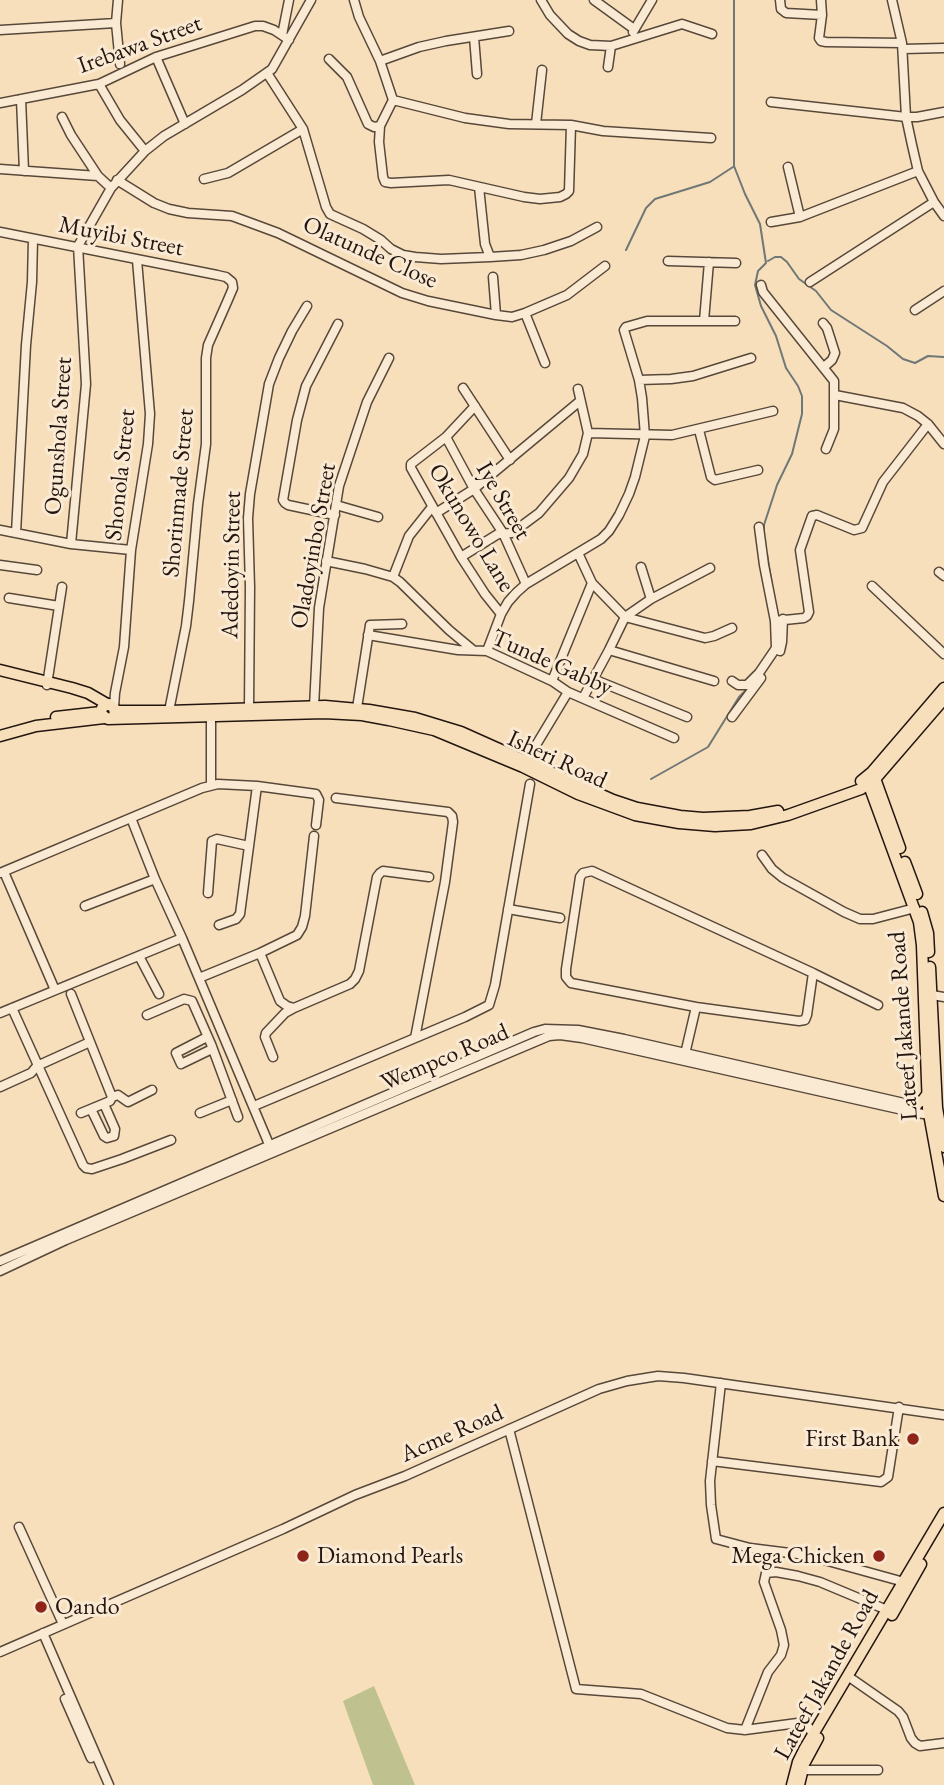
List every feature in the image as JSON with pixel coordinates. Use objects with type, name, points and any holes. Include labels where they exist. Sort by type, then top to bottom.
[{"type":"main road","points":[[0,670],[48,683],[86,698],[108,711]]},
{"type":"main road","points":[[0,677],[48,683]]},
{"type":"main road","name":"Isheri Road","points":[[0,736],[108,711],[211,717],[324,713],[362,715],[461,732],[613,800],[637,808],[680,817],[750,816],[786,809],[871,778],[944,688]]},
{"type":"main road","name":"Isheri Road","points":[[0,729],[35,720],[108,711],[357,708],[415,718],[578,793],[635,815],[691,825],[734,825],[788,816],[847,795],[893,760],[944,699]]},
{"type":"main road","points":[[890,821],[883,787],[887,770],[893,760]]},
{"type":"main road","name":"Lateef Jakande Road","points":[[871,778],[890,821],[926,922],[933,1111],[944,1196]]},
{"type":"main road","name":"Lateef Jakande Road","points":[[871,778],[919,922],[928,995],[928,1093],[944,1147]]},
{"type":"main road","points":[[914,1106],[928,1093]]},
{"type":"main road","name":"Lateef Jakande Road","points":[[792,1785],[798,1762],[813,1734],[944,1513]]},
{"type":"main road","name":"Lateef Jakande Road","points":[[799,1785],[816,1742],[911,1585],[944,1524]]},
{"type":"street","points":[[118,0],[116,23],[120,64]]},
{"type":"street","points":[[285,38],[289,0]]},
{"type":"street","points":[[78,246],[111,188],[145,150],[164,136],[215,108],[272,69],[285,38],[311,0]]},
{"type":"street","points":[[354,0],[393,100],[380,127],[379,142],[385,182],[449,180],[540,198],[560,197],[569,191],[571,125]]},
{"type":"street","points":[[541,0],[550,16],[568,34],[590,45],[611,46],[682,24],[712,34]]},
{"type":"street","points":[[594,0],[634,29]]},
{"type":"street","points":[[628,41],[652,0]]},
{"type":"street","points":[[780,0],[781,9],[786,13],[822,15]]},
{"type":"street","points":[[821,0],[819,38],[826,43],[944,48]]},
{"type":"street","points":[[892,0],[902,46],[906,117],[918,172],[944,216]]},
{"type":"street","points":[[0,30],[116,23]]},
{"type":"street","name":"Irebawa Street","points":[[0,103],[99,84],[156,57],[255,26],[263,26],[285,38]]},
{"type":"street","points":[[380,61],[419,47],[509,31]]},
{"type":"street","points":[[474,37],[477,74]]},
{"type":"street","points":[[608,67],[611,46]]},
{"type":"street","points":[[156,57],[185,124]]},
{"type":"street","points":[[329,59],[347,76],[368,124],[380,127]]},
{"type":"street","points":[[536,124],[542,70]]},
{"type":"street","points":[[267,73],[303,128],[330,214],[363,229],[403,255],[441,259],[521,255],[571,241],[597,227]]},
{"type":"street","points":[[99,84],[120,120],[145,150]]},
{"type":"street","points":[[21,99],[24,171]]},
{"type":"street","points":[[393,100],[465,118],[509,124],[571,125],[603,131],[711,138]]},
{"type":"street","points":[[771,102],[906,117],[944,112]]},
{"type":"street","points":[[62,117],[98,177],[111,188]]},
{"type":"street","points":[[204,180],[229,173],[303,128]]},
{"type":"street","points":[[788,167],[800,217]]},
{"type":"street","points":[[0,169],[98,177]]},
{"type":"street","points":[[771,222],[800,217],[918,172]]},
{"type":"street","name":"Olatunde Close","points":[[117,180],[169,209],[232,216],[278,233],[402,293],[496,316],[512,317],[567,295],[605,266]]},
{"type":"street","points":[[479,187],[485,244],[490,257]]},
{"type":"street","points":[[810,282],[934,202]]},
{"type":"street","name":"Muyibi Street","points":[[0,232],[217,275],[232,282]]},
{"type":"street","points":[[16,533],[33,239]]},
{"type":"street","name":"Ogunshola Street","points":[[71,544],[86,384],[78,246]]},
{"type":"street","name":"Shonola Street","points":[[108,711],[115,693],[124,647],[131,551],[148,444],[150,414],[137,260]]},
{"type":"street","points":[[667,261],[736,263]]},
{"type":"street","points":[[704,321],[709,262]]},
{"type":"street","points":[[493,277],[496,316]]},
{"type":"street","name":"Shorinmade Street","points":[[169,711],[186,626],[206,444],[206,358],[218,318],[233,288],[232,282]]},
{"type":"street","points":[[761,285],[763,292],[834,381],[834,429],[825,449]]},
{"type":"street","points":[[915,310],[944,291]]},
{"type":"street","name":"Adedoyin Street","points":[[249,708],[250,494],[269,384],[283,349],[307,306]]},
{"type":"street","points":[[525,313],[545,363]]},
{"type":"street","points":[[487,651],[508,602],[526,584],[601,539],[619,515],[635,477],[645,436],[639,380],[624,330],[629,325],[647,321],[736,321]]},
{"type":"street","points":[[823,323],[835,354],[824,368]]},
{"type":"street","points":[[338,324],[306,386],[283,500],[288,505],[378,517]]},
{"type":"street","name":"Oladoyinbo Street","points":[[314,707],[319,608],[339,486],[367,402],[389,358]]},
{"type":"street","points":[[639,380],[693,376],[751,358]]},
{"type":"street","points":[[463,388],[510,460]]},
{"type":"street","points":[[461,557],[498,534],[512,533],[539,513],[569,478],[583,454],[588,433],[578,389]]},
{"type":"street","points":[[835,395],[903,408],[928,424],[944,444]]},
{"type":"street","points":[[393,577],[409,536],[434,510],[474,489],[580,401]]},
{"type":"street","points":[[446,437],[475,406]]},
{"type":"street","points":[[588,433],[672,435],[773,411]]},
{"type":"street","points":[[779,620],[804,618],[809,612],[800,550],[812,516],[817,515],[859,530],[883,482],[928,424]]},
{"type":"street","points":[[699,430],[711,477],[715,480],[758,470]]},
{"type":"street","name":"Okunowo Lane","points":[[446,437],[411,464],[411,468],[461,557],[501,614]]},
{"type":"street","name":"Iye Street","points":[[446,437],[474,489],[503,533],[526,584]]},
{"type":"street","points":[[732,717],[781,649],[779,620],[764,565],[760,527]]},
{"type":"street","points":[[0,530],[71,544],[131,551]]},
{"type":"street","points":[[578,553],[592,583],[625,617],[705,638],[732,628]]},
{"type":"street","points":[[326,561],[393,577],[474,650]]},
{"type":"street","points":[[0,565],[37,570]]},
{"type":"street","points":[[641,567],[651,599]]},
{"type":"street","points":[[583,698],[625,617],[651,599],[709,568]]},
{"type":"street","points":[[552,681],[592,583]]},
{"type":"street","points":[[872,586],[944,654]]},
{"type":"street","points":[[48,683],[62,587]]},
{"type":"street","points":[[9,598],[60,606]]},
{"type":"street","points":[[732,681],[738,685],[747,685],[765,664],[776,649],[779,620]]},
{"type":"street","points":[[357,708],[369,628],[373,624],[402,624]]},
{"type":"street","name":"Tunde Gabby","points":[[368,635],[458,650],[487,651],[552,681],[568,692],[674,738]]},
{"type":"street","points":[[609,650],[714,681]]},
{"type":"street","points":[[593,679],[687,718]]},
{"type":"street","points":[[527,760],[568,692]]},
{"type":"street","points":[[211,717],[211,785]]},
{"type":"street","points":[[254,1106],[465,1017],[489,1004],[495,985],[530,784]]},
{"type":"street","points":[[55,990],[2,872],[211,785],[257,786],[316,794],[316,825]]},
{"type":"street","points":[[219,925],[236,919],[240,914],[257,786]]},
{"type":"street","points":[[336,798],[448,812],[452,816],[444,882],[415,1038]]},
{"type":"street","points":[[131,818],[271,1148]]},
{"type":"street","points":[[199,978],[297,935],[305,916],[314,835]]},
{"type":"street","points":[[208,893],[212,841],[217,839],[249,846]]},
{"type":"street","points":[[762,855],[783,878],[860,919],[873,919],[915,908]]},
{"type":"street","points":[[273,1057],[266,1033],[285,1013],[350,984],[355,979],[380,873],[383,871],[429,877]]},
{"type":"street","points":[[813,972],[807,1016],[805,1020],[799,1021],[696,1007],[571,983],[566,977],[566,969],[580,877],[583,873],[592,871],[813,972],[878,1004]]},
{"type":"street","points":[[85,906],[155,879]]},
{"type":"street","points":[[508,909],[560,918]]},
{"type":"street","points":[[0,1013],[182,938]]},
{"type":"street","points":[[260,953],[281,1001],[294,1007]]},
{"type":"street","points":[[139,956],[159,994]]},
{"type":"street","points":[[71,994],[112,1097]]},
{"type":"street","points":[[928,995],[944,997]]},
{"type":"street","points":[[147,1015],[184,999],[192,1000],[238,1117]]},
{"type":"street","points":[[685,1054],[696,1007]]},
{"type":"street","points":[[12,1008],[86,1168],[92,1169],[171,1140]]},
{"type":"street","name":"Wempco Road","points":[[0,1261],[549,1036],[623,1043],[685,1054],[933,1111]]},
{"type":"street","points":[[210,1043],[224,1038]]},
{"type":"street","points":[[0,1087],[31,1073],[37,1066],[90,1042]]},
{"type":"street","name":"Wempco Road","points":[[623,1043],[933,1111]]},
{"type":"street","points":[[81,1113],[118,1095],[128,1102],[152,1090]]},
{"type":"street","points":[[200,1113],[232,1100]]},
{"type":"street","points":[[91,1109],[104,1136],[114,1136],[115,1129],[104,1104]]},
{"type":"street","name":"Wempco Road","points":[[0,1271],[271,1148]]},
{"type":"street","name":"Acme Road","points":[[0,1652],[599,1389],[626,1381],[658,1376],[944,1415]]},
{"type":"street","points":[[721,1383],[710,1505],[716,1539],[750,1548],[806,1555],[904,1582]]},
{"type":"street","points":[[712,1461],[881,1482],[888,1477],[899,1408]]},
{"type":"street","points":[[509,1429],[576,1689],[641,1695],[727,1728],[745,1730],[802,1722],[808,1724],[813,1734]]},
{"type":"street","points":[[19,1527],[63,1624]]},
{"type":"street","points":[[745,1730],[768,1672],[781,1655],[784,1645],[764,1582],[766,1573],[776,1572],[820,1582],[887,1610]]},
{"type":"street","points":[[40,1634],[104,1785]]},
{"type":"street","points":[[40,1634],[109,1785]]},
{"type":"street","points":[[852,1679],[898,1711],[915,1743],[920,1746],[944,1743]]},
{"type":"street","points":[[803,1770],[878,1770]]},
{"type":"green space","points":[[374,1686],[415,1785],[373,1785],[343,1701]]},
{"type":"waterway","points":[[734,0],[734,166],[760,224],[766,263],[758,271],[755,285],[761,306],[776,336],[786,368],[802,396],[802,414],[792,454],[777,485],[764,532]]},
{"type":"waterway","points":[[626,250],[646,208],[655,199],[710,182],[733,167]]},
{"type":"waterway","points":[[768,261],[781,257],[799,279],[816,291],[831,310],[903,359],[915,363],[928,356],[944,357]]},
{"type":"waterway","points":[[767,554],[774,597]]},
{"type":"waterway","points":[[651,779],[708,747],[739,697],[747,689]]},
{"type":"place","name":"First Bank","points":[[913,1439]]},
{"type":"place","name":"Diamond Pearls","points":[[303,1556]]},
{"type":"place","name":"Mega Chicken","points":[[879,1556]]},
{"type":"place","name":"Oando","points":[[41,1607]]}]
